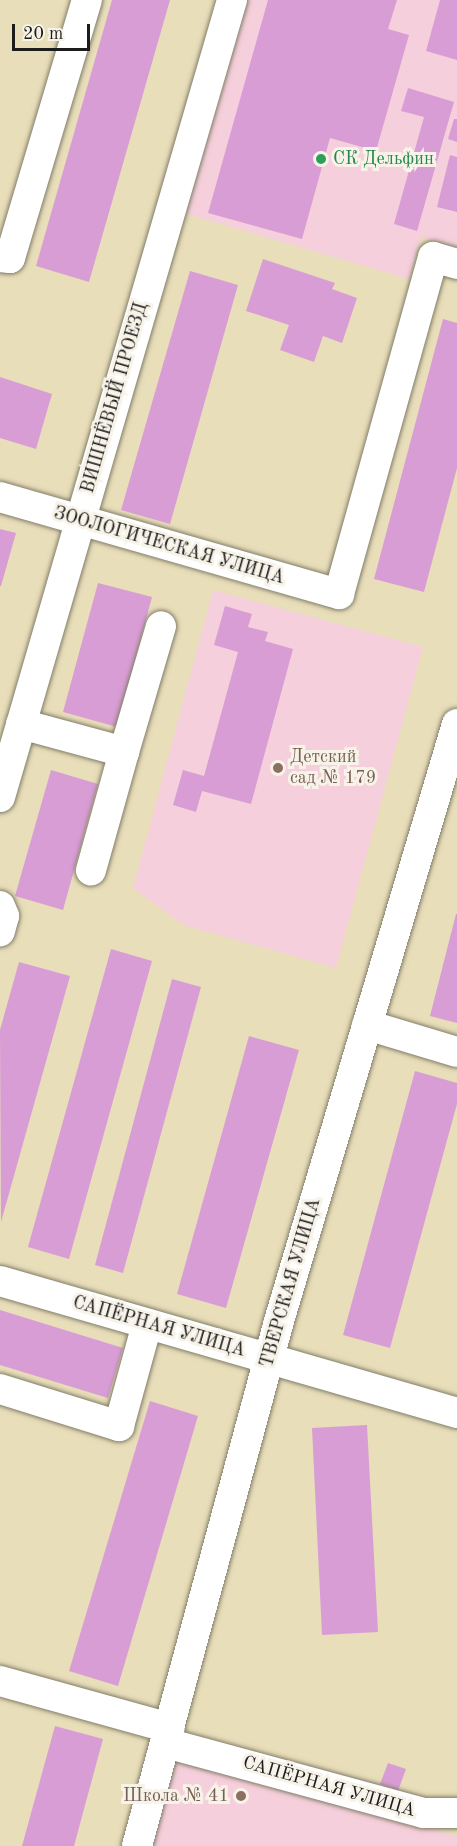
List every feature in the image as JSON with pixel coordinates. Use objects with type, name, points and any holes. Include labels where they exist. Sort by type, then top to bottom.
[{"type":"street","points":[[0,257],[10,258],[87,0]]},
{"type":"street","name":"ВИШНЁВЫЙ ПРОЕЗД","points":[[0,797],[232,0]]},
{"type":"street","name":"ЗООЛОГИЧЕСКАЯ УЛИЦА","points":[[0,497],[339,594],[433,257],[455,255]]},
{"type":"street","points":[[91,870],[161,626]]},
{"type":"street","points":[[21,724],[124,752]]},
{"type":"street","name":"ТВЕРСКАЯ УЛИЦА","points":[[137,1846],[269,1358],[457,724]]},
{"type":"street","points":[[0,906],[4,915],[0,931]]},
{"type":"street","points":[[367,1025],[457,1052]]},
{"type":"street","name":"САПЁРНАЯ УЛИЦА","points":[[0,1281],[457,1413]]},
{"type":"street","points":[[0,1389],[119,1426],[147,1324]]},
{"type":"street","name":"САПЁРНАЯ УЛИЦА","points":[[0,1682],[168,1736],[423,1813],[457,1814]]},
{"type":"shaded area","name":"СК Дельфин","points":[[246,0],[457,0],[457,248],[421,237],[409,279],[183,213]]},
{"type":"shaded area","name":"Детский сад № 179","points":[[213,590],[423,647],[336,968],[183,925],[133,888]]},
{"type":"shaded area","name":"Школа № 41","points":[[177,1755],[457,1836],[457,1846],[152,1846]]},
{"type":"building","points":[[112,0],[170,0],[89,282],[36,266]]},
{"type":"building","points":[[268,0],[397,0],[388,29],[409,35],[376,151],[330,138],[302,239],[208,213]]},
{"type":"building","points":[[440,0],[457,0],[457,60],[426,51]]},
{"type":"building","points":[[408,88],[454,102],[417,231],[394,224],[424,117],[401,111]]},
{"type":"building","points":[[454,119],[457,119],[457,142],[448,139]]},
{"type":"building","points":[[450,155],[457,157],[457,212],[437,207]]},
{"type":"building","points":[[263,259],[335,283],[332,289],[357,298],[342,343],[323,336],[314,362],[280,350],[289,325],[246,311]]},
{"type":"building","points":[[190,271],[238,285],[170,524],[121,510]]},
{"type":"building","points":[[443,319],[457,323],[457,468],[424,592],[374,579]]},
{"type":"building","points":[[0,377],[52,394],[36,449],[0,438]]},
{"type":"building","points":[[0,529],[16,533],[1,586],[0,586]]},
{"type":"building","points":[[98,583],[152,597],[117,727],[63,712]]},
{"type":"building","points":[[225,606],[252,614],[248,627],[268,632],[265,641],[293,649],[251,804],[202,791],[196,812],[173,805],[183,770],[204,776],[238,652],[214,645]]},
{"type":"building","points":[[51,770],[98,784],[63,910],[15,896]]},
{"type":"building","points":[[457,914],[457,1023],[430,1016]]},
{"type":"building","points":[[111,949],[152,961],[69,1259],[28,1247]]},
{"type":"building","points":[[19,962],[70,976],[1,1222],[0,1030]]},
{"type":"building","points":[[172,979],[201,987],[123,1273],[95,1265]]},
{"type":"building","points":[[249,1036],[299,1050],[226,1308],[177,1294]]},
{"type":"building","points":[[415,1071],[457,1083],[457,1104],[390,1348],[343,1335]]},
{"type":"building","points":[[0,1310],[123,1348],[108,1398],[0,1365]]},
{"type":"building","points":[[150,1401],[198,1416],[118,1686],[69,1671]]},
{"type":"building","points":[[367,1425],[378,1632],[322,1635],[312,1428]]},
{"type":"building","points":[[55,1726],[103,1739],[74,1846],[22,1846]]},
{"type":"building","points":[[388,1763],[406,1769],[398,1791],[380,1784]]},
{"type":"place","name":"СК Дельфин","points":[[321,159]]},
{"type":"place","name":"Детский сад № 179","points":[[278,768]]},
{"type":"place","name":"Школа № 41","points":[[241,1796]]}]
